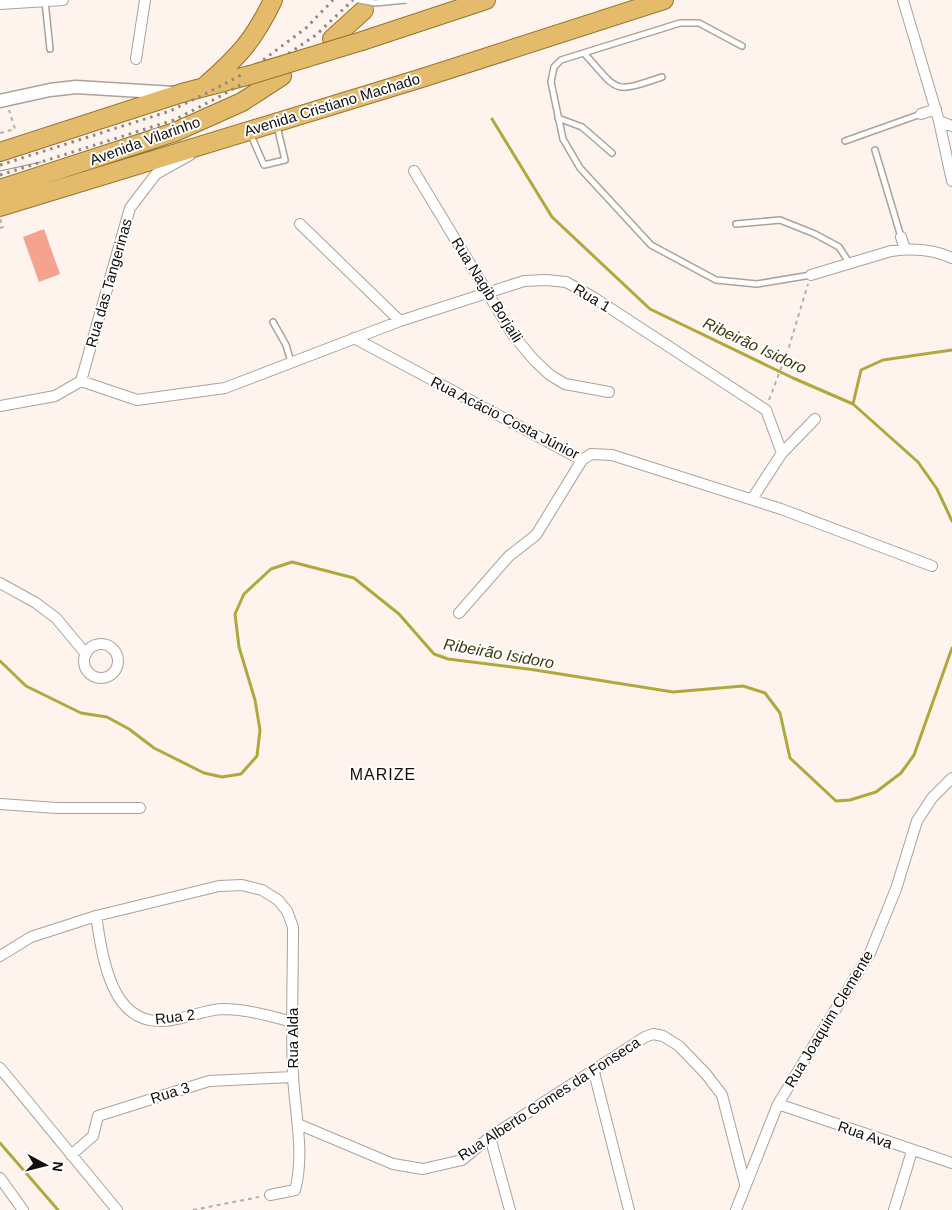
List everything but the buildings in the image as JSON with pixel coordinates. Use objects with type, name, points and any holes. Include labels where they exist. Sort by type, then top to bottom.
[{"type":"highway","points":[[202,88],[234,60],[257,34],[273,0]]},
{"type":"highway","points":[[0,152],[182,93],[250,75],[362,41],[486,0]]},
{"type":"highway","name":"Avenida Cristiano Machado","points":[[0,207],[249,131],[664,0]]},
{"type":"highway","points":[[332,39],[361,5]]},
{"type":"highway","name":"Avenida Vilarinho","points":[[0,189],[175,132],[242,102],[282,76]]},
{"type":"street","points":[[0,4],[63,0]]},
{"type":"street","points":[[136,58],[144,0]]},
{"type":"street","points":[[903,0],[939,120],[952,182]]},
{"type":"street","points":[[3,101],[50,90],[76,87],[182,93]]},
{"type":"street","points":[[921,114],[936,109]]},
{"type":"street","points":[[939,120],[952,126]]},
{"type":"street","name":"Rua das Tangerinas","points":[[81,381],[130,208],[156,174],[217,140]]},
{"type":"street","name":"Rua Nagib Borjaili","points":[[414,171],[513,335],[550,375],[565,384],[609,392]]},
{"type":"street","points":[[300,224],[400,321]]},
{"type":"street","points":[[901,237],[905,249]]},
{"type":"street","points":[[811,275],[891,251],[905,249],[923,250],[952,258]]},
{"type":"street","name":"Rua 1","points":[[354,338],[524,281],[566,282],[766,410],[782,453]]},
{"type":"street","points":[[0,406],[55,396],[81,381],[137,400],[224,388],[354,338]]},
{"type":"street","name":"Rua Acácio Costa Júnior","points":[[354,338],[582,460],[591,454],[612,455],[752,500],[932,566]]},
{"type":"street","points":[[752,500],[782,453],[815,419]]},
{"type":"street","points":[[459,613],[508,556],[536,535],[582,460]]},
{"type":"street","points":[[0,583],[28,598],[56,618],[86,654]]},
{"type":"street","name":"Rua Joaquim Clemente","points":[[736,1210],[778,1104],[870,953],[896,890],[917,821],[932,798],[952,778]]},
{"type":"street","points":[[0,804],[57,808],[140,808]]},
{"type":"street","name":"Rua Alda","points":[[96,916],[219,886],[242,885],[262,890],[278,900],[287,910],[293,927],[293,1077],[298,1124],[298,1181],[296,1190],[270,1195]]},
{"type":"street","points":[[0,956],[31,938],[96,916]]},
{"type":"street","name":"Rua 2","points":[[96,916],[105,969],[122,1001],[140,1018],[158,1021],[178,1019],[220,1009],[247,1010],[293,1022]]},
{"type":"street","name":"Rua Alberto Gomes da Fonseca","points":[[298,1124],[393,1164],[423,1169],[462,1160],[490,1137],[594,1072],[645,1037],[653,1034],[663,1036],[678,1046],[706,1074],[722,1095],[745,1184]]},
{"type":"street","points":[[0,1068],[117,1210]]},
{"type":"street","points":[[594,1072],[629,1210]]},
{"type":"street","name":"Rua 3","points":[[71,1154],[94,1136],[98,1116],[209,1081],[293,1077]]},
{"type":"street","name":"Rua Ava","points":[[778,1104],[952,1163]]},
{"type":"street","points":[[490,1137],[510,1210]]},
{"type":"street","points":[[894,1210],[912,1151]]},
{"type":"street","points":[[0,1178],[23,1210]]},
{"type":"lane","points":[[361,5],[406,0]]},
{"type":"lane","points":[[45,1],[50,49]]},
{"type":"lane","points":[[742,46],[699,23],[680,23],[561,60],[554,67],[551,82],[563,139],[580,168],[651,245],[716,280],[757,284],[811,275]]},
{"type":"lane","points":[[584,53],[613,85],[627,89],[662,76]]},
{"type":"lane","points":[[845,140],[921,114]]},
{"type":"lane","points":[[558,118],[582,127],[612,153]]},
{"type":"lane","points":[[249,131],[264,165],[281,163],[285,160],[276,122]]},
{"type":"lane","points":[[875,150],[901,237]]},
{"type":"lane","points":[[736,224],[780,220],[815,234],[839,247],[851,264]]},
{"type":"lane","points":[[273,322],[286,344],[291,362]]},
{"type":"path","points":[[0,133],[15,128],[3,101]]},
{"type":"path","points":[[0,219],[3,227],[0,228]]},
{"type":"path","points":[[769,402],[789,347],[811,275]]},
{"type":"path","points":[[193,1210],[270,1195]]},
{"type":"waterway","name":"Ribeirão Isidoro","points":[[492,119],[552,217],[650,309],[793,378],[853,404],[918,462],[937,489],[952,521]]},
{"type":"waterway","points":[[853,404],[861,370],[883,360],[952,350]]},
{"type":"waterway","name":"Ribeirão Isidoro","points":[[0,661],[26,686],[81,713],[107,717],[129,729],[154,748],[204,773],[222,777],[241,774],[257,756],[260,730],[255,700],[239,647],[235,614],[244,594],[271,569],[292,562],[354,578],[399,614],[434,654],[448,659],[535,670],[673,692],[743,686],[765,693],[780,713],[790,758],[836,801],[850,800],[876,792],[901,773],[914,755],[952,648]]},
{"type":"waterway","name":"Ribeirão Isidoro","points":[[0,1143],[58,1210]]},
{"type":"tram line","points":[[0,171],[41,162]]},
{"type":"railway","points":[[0,165],[170,111],[211,91],[247,72],[306,28],[333,0]]},
{"type":"railway","points":[[0,175],[174,120],[251,79],[316,35],[353,0]]},
{"type":"district","name":"MARIZE","points":[[383,774]]}]
